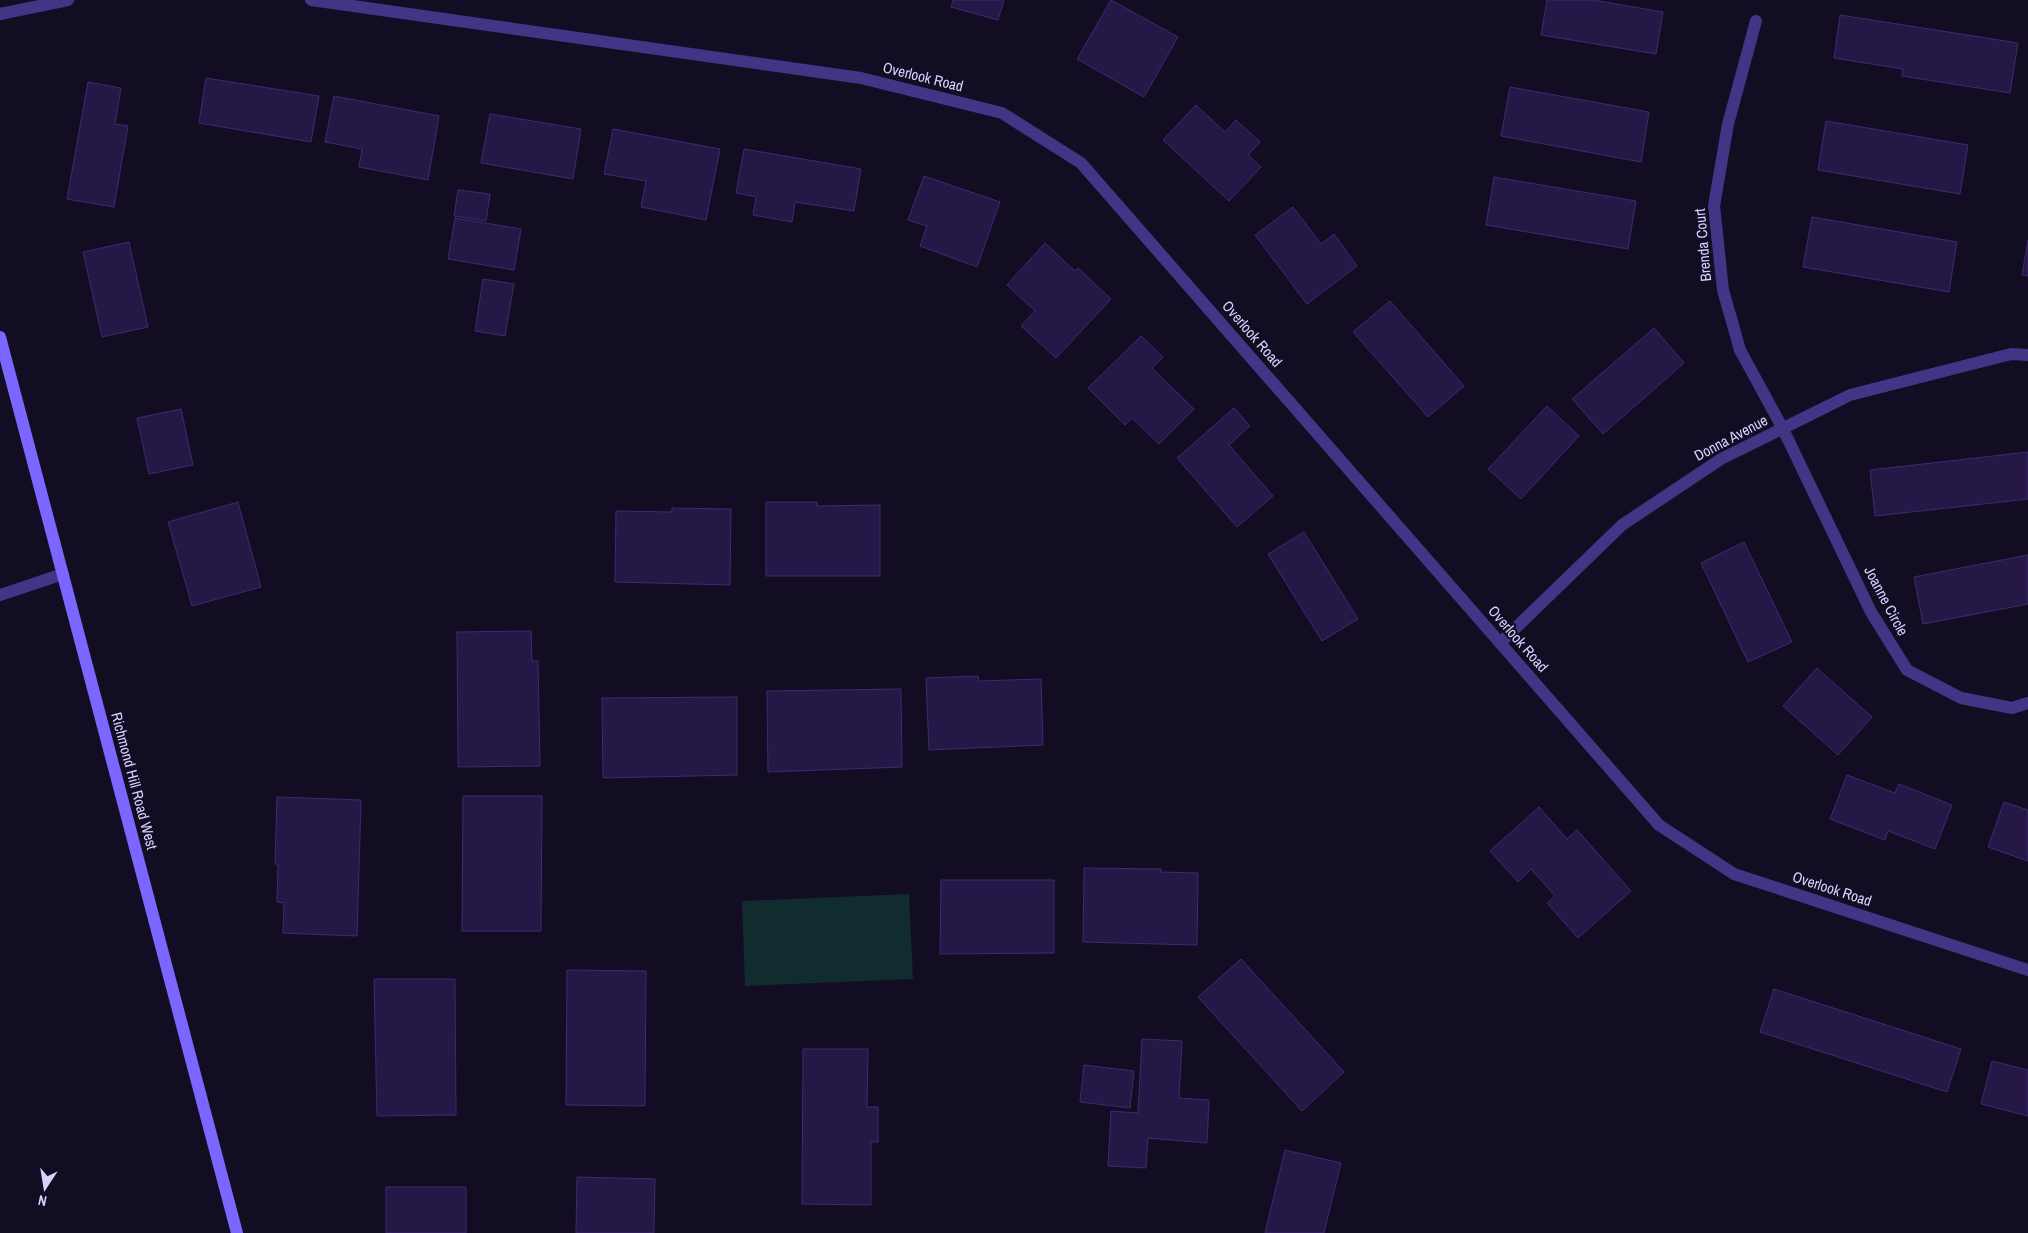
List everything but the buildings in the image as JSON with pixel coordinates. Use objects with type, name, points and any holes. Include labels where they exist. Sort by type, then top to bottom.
[{"type":"street","points":[[0,14],[68,0]]},
{"type":"street","name":"Overlook Road","points":[[311,0],[861,78],[1002,113],[1081,163],[1659,825],[1734,874],[2028,970]]},
{"type":"street","name":"Brenda Court","points":[[1756,21],[1728,124],[1714,206],[1723,290],[1740,350],[1783,429]]},
{"type":"street","name":"Richmond Hill Road West","points":[[0,337],[237,1233]]},
{"type":"street","name":"Donna Avenue","points":[[1500,643],[1622,525],[1721,459],[1850,395],[2011,354],[2028,355]]},
{"type":"street","name":"Joanne Circle","points":[[1783,429],[1871,612],[1907,670],[1961,698],[2012,708],[2028,703]]},
{"type":"street","points":[[0,595],[63,574]]},
{"type":"green space","points":[[909,894],[913,979],[745,986],[742,901]]}]
